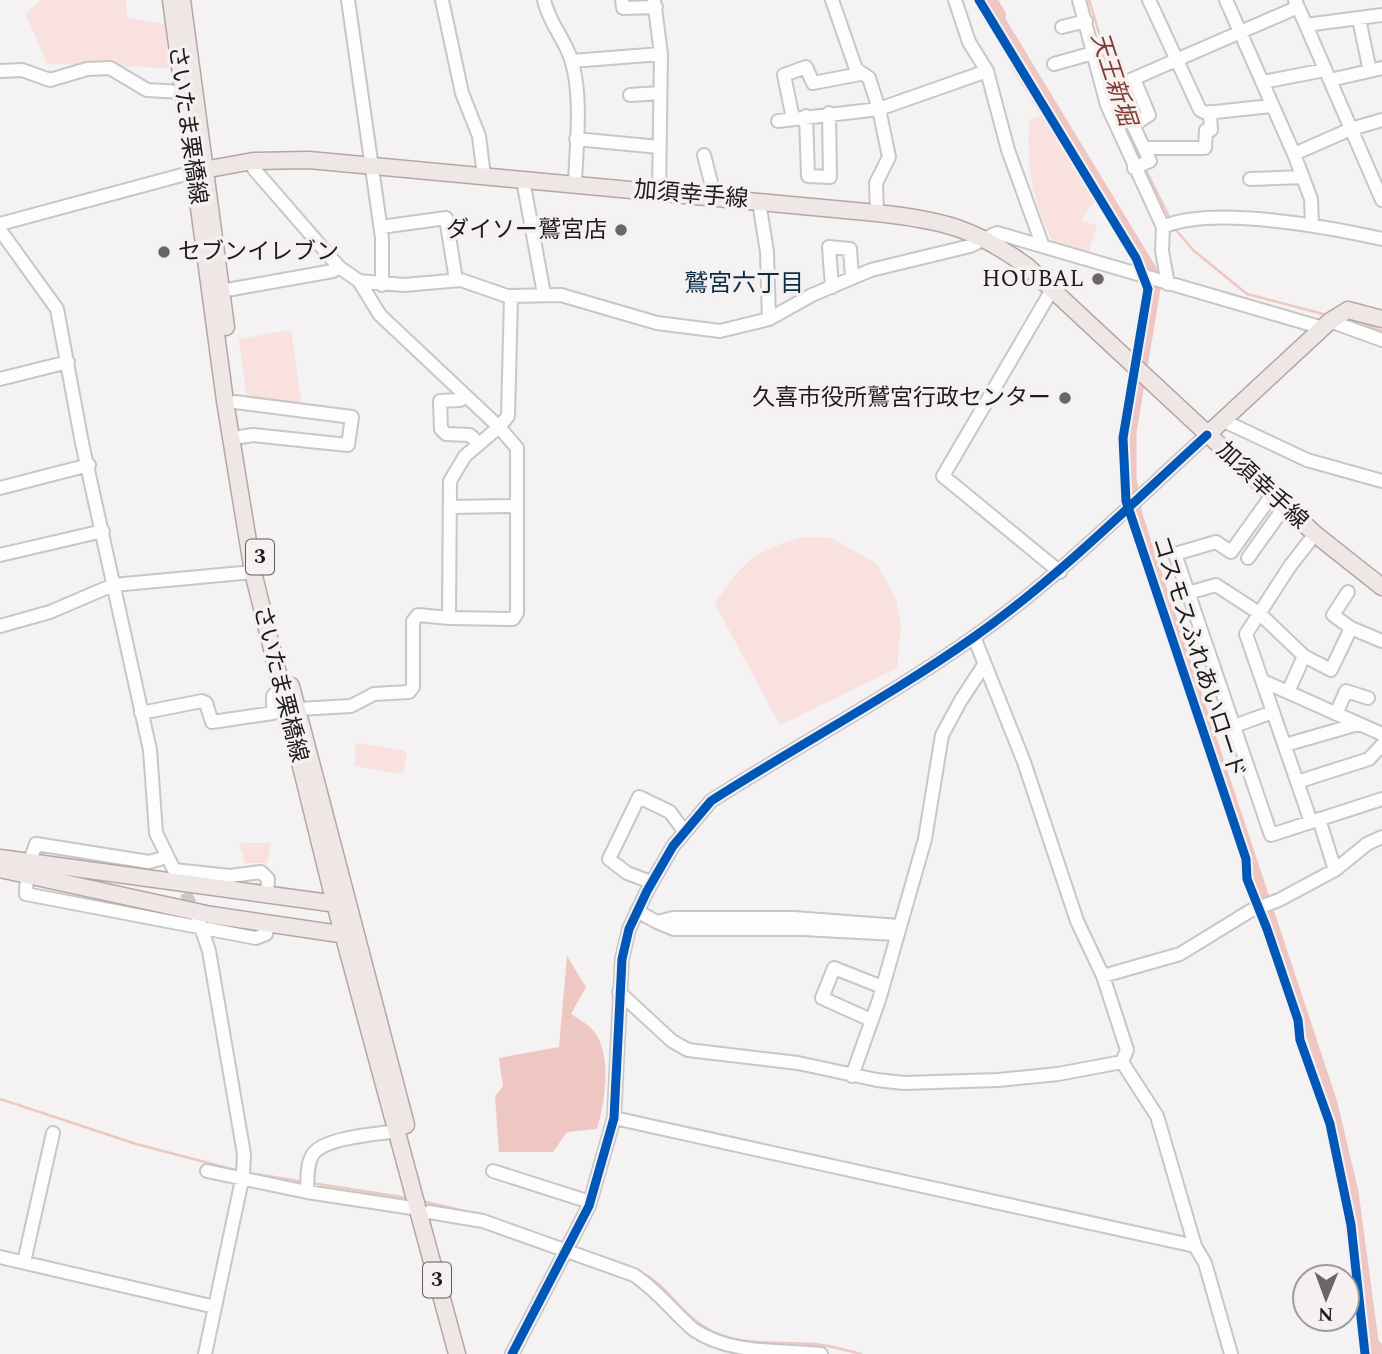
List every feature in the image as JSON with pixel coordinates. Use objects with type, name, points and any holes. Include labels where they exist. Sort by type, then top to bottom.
[{"type":"main road","name":"さいたま栗橋線","points":[[171,0],[182,93],[221,290],[240,437],[262,570],[285,682],[298,709],[342,905]]},
{"type":"main road","name":"さいたま栗橋線","points":[[182,0],[199,171],[236,472],[253,572],[285,682],[422,1204],[466,1354]]},
{"type":"main road","name":"加須幸手線","points":[[199,171],[291,159],[877,213],[948,223],[1007,251],[1053,288],[1284,506],[1382,587]]},
{"type":"main road","points":[[1207,435],[1327,324],[1348,310],[1382,319]]},
{"type":"main road","points":[[1,862],[268,925],[351,937]]},
{"type":"main road","points":[[28,869],[342,905]]},
{"type":"main road","name":"さいたま栗橋線","points":[[351,937],[398,1131],[422,1204],[457,1354]]},
{"type":"street","points":[[348,0],[381,227],[382,285]]},
{"type":"street","points":[[442,0],[462,93],[479,136],[484,176]]},
{"type":"street","points":[[544,0],[549,20],[572,61],[576,139],[575,185]]},
{"type":"street","points":[[622,0],[622,8],[655,4],[661,54],[659,192]]},
{"type":"street","points":[[832,0],[860,74]]},
{"type":"street","points":[[955,0],[969,43],[986,71],[1008,150],[1042,244]]},
{"type":"street","points":[[1079,0],[1107,105],[1163,228],[1159,282]]},
{"type":"street","points":[[1149,0],[1200,110],[1210,112],[1271,106]]},
{"type":"street","points":[[1226,0],[1303,177],[1311,199],[1312,224]]},
{"type":"street","points":[[1119,85],[1240,33],[1297,4],[1351,129],[1376,172],[1382,200]]},
{"type":"street","points":[[1306,26],[1382,15]]},
{"type":"street","points":[[1263,82],[1376,69],[1359,19]]},
{"type":"street","points":[[1062,27],[1086,21]]},
{"type":"street","points":[[1055,64],[1093,53]]},
{"type":"street","points":[[572,61],[661,54]]},
{"type":"street","points":[[829,113],[830,177],[807,176],[800,118],[785,75],[806,67],[813,83],[860,74],[869,78],[889,157],[876,183],[877,213]]},
{"type":"street","points":[[0,71],[22,71],[50,80],[88,69],[110,68],[147,90],[182,93]]},
{"type":"street","points":[[778,121],[879,109],[986,71]]},
{"type":"street","points":[[1134,79],[1149,115],[1133,122],[1150,161],[1135,168]]},
{"type":"street","points":[[630,95],[660,93]]},
{"type":"street","points":[[1145,148],[1205,148],[1206,130],[1211,130],[1210,112]]},
{"type":"street","points":[[1294,154],[1351,129],[1382,121]]},
{"type":"street","points":[[576,139],[659,147]]},
{"type":"street","points":[[704,155],[715,198]]},
{"type":"street","points":[[253,162],[254,169],[339,267],[359,281],[380,315],[517,447],[517,613],[513,619],[418,615],[413,621],[413,688],[409,692],[374,694],[351,706],[298,709]]},
{"type":"street","points":[[0,224],[199,171]]},
{"type":"street","points":[[1250,179],[1303,177]]},
{"type":"street","points":[[523,180],[544,294]]},
{"type":"street","points":[[759,202],[767,252],[769,319]]},
{"type":"street","points":[[381,227],[446,218],[456,280]]},
{"type":"street","points":[[1163,228],[1191,218],[1312,224],[1382,239]]},
{"type":"street","points":[[0,230],[57,309],[113,585],[150,750],[156,833],[176,873],[230,876],[261,872],[268,879],[267,895]]},
{"type":"street","points":[[359,281],[382,285],[456,280],[511,297],[544,294],[594,302],[620,313],[657,323],[720,331],[769,319],[871,270],[987,240],[997,233],[1042,244],[1159,282],[1382,340]]},
{"type":"street","points":[[832,287],[829,247],[850,249],[852,278]]},
{"type":"street","points":[[221,290],[333,271],[339,267]]},
{"type":"street","points":[[1053,288],[943,476],[1060,572]]},
{"type":"street","points":[[449,618],[450,481],[464,456],[508,416],[511,297]]},
{"type":"street","points":[[0,379],[68,362]]},
{"type":"street","points":[[465,396],[460,400],[440,401],[440,429],[446,434],[470,435],[479,444]]},
{"type":"street","points":[[235,402],[352,416],[348,445],[253,435],[240,437]]},
{"type":"street","points":[[1222,419],[1307,460],[1382,481]]},
{"type":"street","points":[[512,1354],[590,1202],[614,1118],[622,959],[637,911],[651,882],[684,831],[711,801],[974,637],[1060,572],[1207,435]]},
{"type":"street","points":[[0,488],[89,465]]},
{"type":"street","points":[[1272,495],[1231,552],[1216,542],[1175,554],[1270,835],[1382,799]]},
{"type":"street","points":[[450,507],[517,506]]},
{"type":"street","points":[[1248,558],[1284,506]]},
{"type":"street","points":[[0,555],[103,531]]},
{"type":"street","points":[[1315,534],[1246,634],[1297,782],[1335,870]]},
{"type":"street","points":[[0,626],[41,615],[113,585],[253,572]]},
{"type":"street","points":[[1188,593],[1216,585],[1259,613],[1304,656],[1331,670],[1351,628]]},
{"type":"street","points":[[1348,592],[1333,615],[1351,628],[1382,641]]},
{"type":"street","points":[[974,637],[1024,761],[1077,921],[1103,975],[1127,1050],[1122,1062]]},
{"type":"street","points":[[1288,692],[1304,656]]},
{"type":"street","points":[[852,1076],[882,987],[925,839],[942,735],[961,699],[984,665]]},
{"type":"street","points":[[1263,681],[1382,734]]},
{"type":"street","points":[[141,713],[202,701],[206,703],[212,722],[273,713],[273,696],[285,682]]},
{"type":"street","points":[[1336,714],[1346,691],[1368,698]]},
{"type":"street","points":[[1234,726],[1273,712]]},
{"type":"street","points":[[1284,745],[1358,723]]},
{"type":"street","points":[[1297,782],[1369,759],[1382,745]]},
{"type":"street","points":[[651,882],[627,873],[609,859],[639,797],[670,812],[684,831]]},
{"type":"street","points":[[1103,975],[1172,958],[1205,942],[1260,906],[1279,900],[1335,870],[1367,844],[1382,837]]},
{"type":"street","points":[[167,857],[149,862],[36,844],[28,869],[26,894],[201,923],[256,938],[266,934],[268,925]]},
{"type":"street","points":[[637,911],[657,922],[674,924],[794,918],[898,930]]},
{"type":"street","points":[[201,923],[236,1098],[243,1173],[205,1354]]},
{"type":"street","points":[[871,1020],[822,998],[834,968],[882,987]]},
{"type":"street","points":[[620,992],[671,1041],[688,1049],[798,1063],[852,1076],[904,1083],[998,1080],[1058,1074],[1122,1062]]},
{"type":"street","points":[[1122,1062],[1157,1116],[1195,1245],[1205,1263],[1231,1354]]},
{"type":"street","points":[[614,1118],[1195,1245]]},
{"type":"street","points":[[307,1192],[308,1168],[312,1156],[319,1149],[343,1139],[398,1131]]},
{"type":"street","points":[[24,1262],[52,1133]]},
{"type":"street","points":[[207,1171],[243,1173],[307,1192],[422,1204],[568,1245],[634,1275],[653,1287],[683,1321],[715,1344],[734,1349],[821,1354]]},
{"type":"street","points":[[493,1171],[590,1202]]},
{"type":"street","points":[[0,1257],[215,1307]]},
{"type":"shaded area","points":[[41,0],[126,0],[127,18],[166,24],[169,68],[47,64],[26,14]]},
{"type":"shaded area","points":[[1013,62],[1133,260],[1094,202],[1081,221],[1097,225],[1088,254],[1053,243],[1035,197],[1030,170],[1029,120],[1041,116],[1009,64]]},
{"type":"shaded area","points":[[291,330],[302,406],[247,399],[239,339]]},
{"type":"shaded area","points":[[804,537],[831,538],[876,563],[896,599],[901,626],[897,668],[780,725],[715,604],[733,578],[751,560],[774,547]]},
{"type":"shaded area","points":[[355,743],[403,750],[407,754],[403,774],[355,766]]},
{"type":"shaded area","points":[[239,843],[271,843],[267,863],[245,863]]},
{"type":"shaded area","points":[[567,956],[586,987],[571,1014],[590,1027],[598,1037],[605,1062],[605,1090],[597,1129],[567,1132],[553,1152],[499,1152],[495,1096],[503,1086],[499,1058],[559,1047]]},
{"type":"waterway","points":[[989,0],[998,15]]},
{"type":"waterway","name":"天王新堀","points":[[1089,0],[1100,36],[1108,82],[1140,157]]},
{"type":"waterway","points":[[998,15],[1152,269],[1156,289],[1132,432],[1132,478],[1138,515],[1333,1103],[1354,1192],[1375,1348]]},
{"type":"waterway","name":"天王新堀","points":[[1146,170],[1169,217]]},
{"type":"waterway","name":"天王新堀","points":[[1176,230],[1193,250],[1247,294],[1327,315]]},
{"type":"waterway","name":"天王新堀","points":[[1348,318],[1382,331]]},
{"type":"waterway","points":[[0,1099],[136,1144],[239,1171]]},
{"type":"waterway","points":[[249,1173],[305,1182]]},
{"type":"waterway","points":[[311,1183],[408,1198]]},
{"type":"waterway","points":[[422,1201],[476,1214]]},
{"type":"waterway","points":[[539,1235],[566,1244]]},
{"type":"waterway","points":[[572,1246],[625,1265]]},
{"type":"waterway","points":[[638,1271],[648,1276],[694,1320],[729,1338],[819,1345],[861,1354]]},
{"type":"waterway","points":[[1375,1348],[1375,1354]]},
{"type":"tunnel","points":[[177,877],[198,917]]},
{"type":"cycle path","name":"コスモスふれあいロード","points":[[979,0],[1136,258],[1148,289],[1123,438],[1126,501],[1246,859],[1247,879],[1298,1020],[1300,1040],[1330,1124],[1351,1225],[1365,1354]]},
{"type":"cycle path","points":[[512,1354],[589,1206],[614,1118],[622,959],[629,929],[673,846],[711,801],[909,680],[1005,614],[1093,540],[1207,435]]},
{"type":"place","name":"ダイソー鷲宮店","points":[[621,230]]},
{"type":"place","name":"セブンイレブン","points":[[164,252]]},
{"type":"place","name":"HOUBAL","points":[[1098,279]]},
{"type":"place","name":"久喜市役所鷲宮行政センター","points":[[1065,398]]},
{"type":"district","name":"鷲宮六丁目","points":[[744,284]]}]
